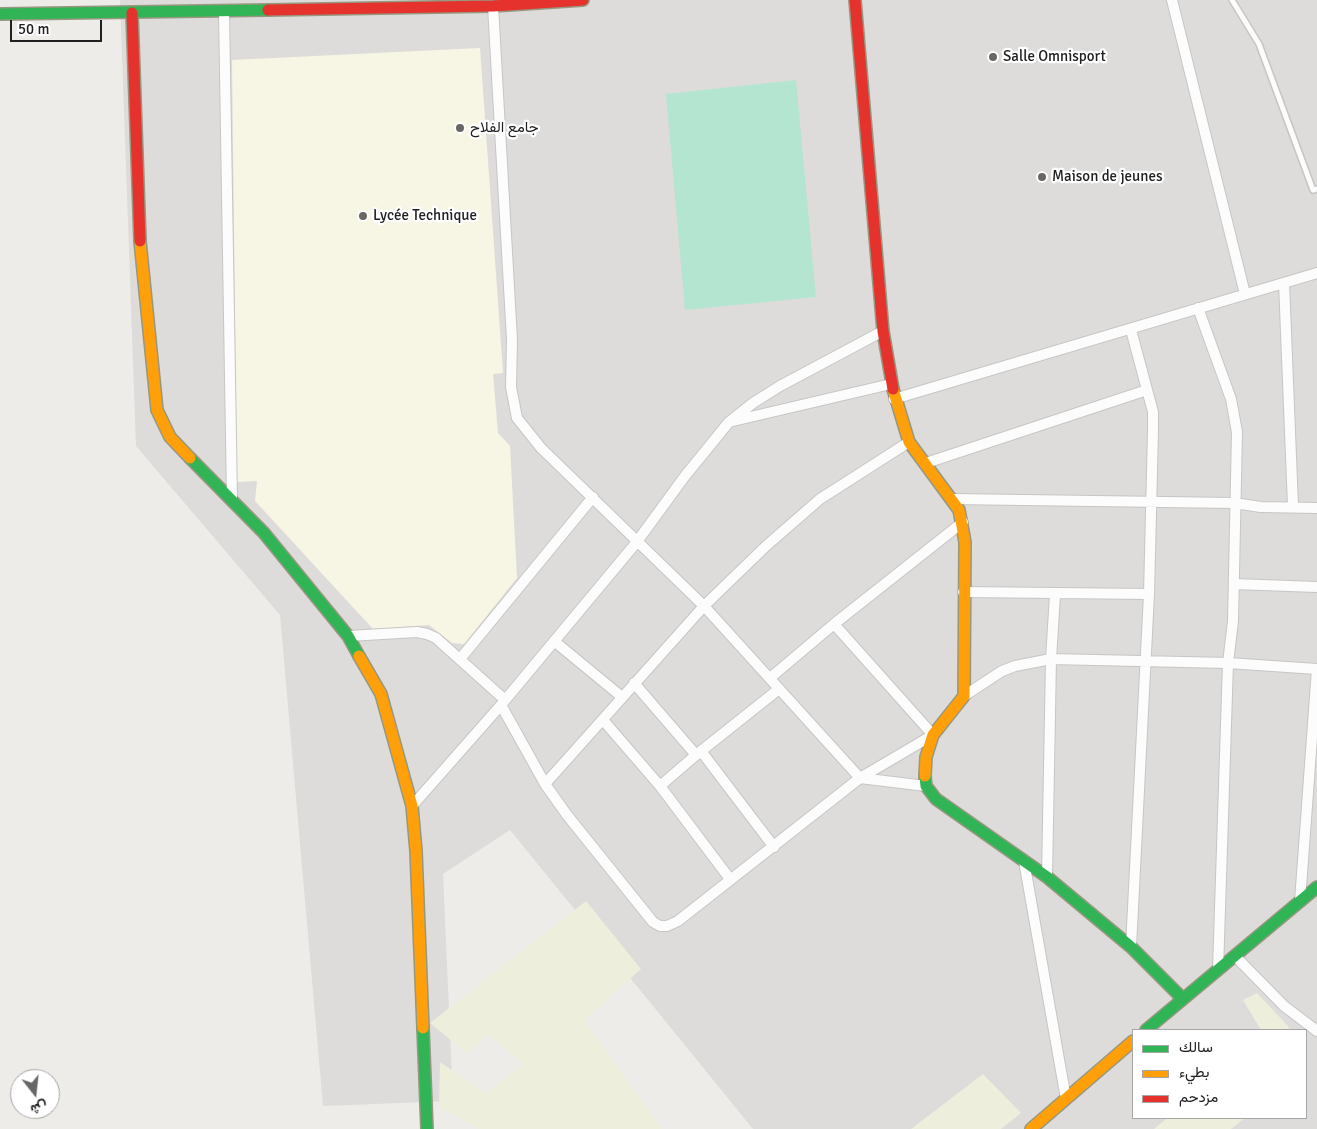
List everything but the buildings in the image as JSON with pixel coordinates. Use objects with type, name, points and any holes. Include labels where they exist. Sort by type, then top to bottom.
[{"type":"street","points":[[0,14],[493,6],[583,0]]},
{"type":"street","points":[[855,0],[883,331],[894,399],[909,442],[953,499],[963,522],[965,542],[963,592],[964,696]]},
{"type":"street","points":[[1172,0],[1245,294]]},
{"type":"street","points":[[493,6],[512,340],[513,402],[517,418],[524,430],[593,497],[636,543],[704,606],[860,778],[926,786]]},
{"type":"street","points":[[224,11],[232,499]]},
{"type":"street","points":[[132,13],[140,241],[157,410],[170,437],[232,499],[309,586],[348,636],[381,694],[390,720],[412,806],[416,851],[427,1129]]},
{"type":"street","points":[[894,399],[1131,330],[1317,272]]},
{"type":"street","points":[[1284,283],[1293,506]]},
{"type":"street","points":[[1198,308],[1235,414],[1237,432],[1234,503],[1234,584],[1228,663],[1218,970]]},
{"type":"street","points":[[1131,330],[1153,412],[1149,594],[1131,947]]},
{"type":"street","points":[[412,806],[636,543],[685,476],[729,422],[753,403],[780,386],[883,331]]},
{"type":"street","points":[[729,422],[891,384]]},
{"type":"street","points":[[926,463],[1147,390]]},
{"type":"street","points":[[544,784],[704,606],[766,546],[820,499],[909,442]]},
{"type":"street","points":[[460,659],[593,497]]},
{"type":"street","points":[[953,499],[1234,503],[1261,507],[1293,506],[1317,508]]},
{"type":"street","points":[[770,678],[834,624],[963,522]]},
{"type":"street","points":[[1234,584],[1317,587]]},
{"type":"street","points":[[963,592],[1149,594]]},
{"type":"street","points":[[1046,877],[1051,659],[1055,594]]},
{"type":"street","points":[[834,624],[933,735]]},
{"type":"street","points":[[348,636],[417,632],[427,634],[436,638],[460,659],[502,702],[544,784],[653,922],[660,926],[667,926],[678,921],[860,778],[933,735]]},
{"type":"street","points":[[554,641],[622,697]]},
{"type":"street","points":[[1183,999],[1131,947],[1046,877],[936,799],[926,786],[924,773],[926,757],[933,735],[964,696],[1015,666],[1051,659],[1228,663],[1317,669],[1300,901]]},
{"type":"street","points":[[634,683],[699,753],[774,847]]},
{"type":"street","points":[[660,786],[780,690]]},
{"type":"street","points":[[603,720],[660,786],[730,879]]},
{"type":"street","points":[[1024,861],[1066,1098]]},
{"type":"street","points":[[1147,1029],[1317,887]]},
{"type":"street","points":[[1235,956],[1284,1006],[1317,1031]]},
{"type":"street","points":[[1031,1129],[1132,1043]]},
{"type":"lane","points":[[1232,0],[1259,44],[1313,190],[1317,189]]},
{"type":"shaded area","points":[[120,0],[1317,0],[1317,1129],[753,1129],[510,830],[443,874],[453,1101],[323,1106],[280,615],[136,446]]},
{"type":"shaded area","name":"Lycée Technique","points":[[480,48],[503,373],[493,374],[498,433],[510,446],[517,578],[464,644],[452,643],[429,625],[373,629],[255,501],[257,481],[237,482],[232,60]]},
{"type":"shaded area","points":[[586,901],[641,969],[584,1020],[662,1129],[479,1129],[439,1107],[440,1062],[485,1093],[523,1064],[488,1035],[468,1054],[430,1023]]},
{"type":"shaded area","points":[[1257,993],[1289,1029],[1260,1029],[1243,1000]]},
{"type":"shaded area","points":[[983,1074],[1021,1113],[1001,1129],[911,1129]]},
{"type":"shaded area","points":[[1166,1119],[1244,1119],[1231,1129],[1154,1129]]},
{"type":"green space","points":[[796,80],[816,297],[685,310],[666,94]]},
{"type":"traffic: fast","points":[[0,14],[268,10]]},
{"type":"traffic: fast","points":[[190,458],[264,533],[348,636],[359,656]]},
{"type":"traffic: fast","points":[[925,776],[926,786],[936,799],[1047,877],[1131,947],[1183,999]]},
{"type":"traffic: fast","points":[[1147,1029],[1317,887]]},
{"type":"traffic: fast","points":[[423,1028],[427,1129]]},
{"type":"traffic: slow","points":[[140,241],[157,410],[170,437],[190,458]]},
{"type":"traffic: slow","points":[[893,389],[909,442],[959,510],[965,542],[964,696],[933,735],[926,757],[925,776]]},
{"type":"traffic: slow","points":[[359,656],[381,694],[412,806],[416,851],[423,1028]]},
{"type":"traffic: slow","points":[[1031,1129],[1132,1042]]},
{"type":"traffic: jam","points":[[268,10],[493,6],[583,0]]},
{"type":"traffic: jam","points":[[855,0],[883,331],[893,389]]},
{"type":"traffic: jam","points":[[132,13],[140,241]]},
{"type":"place","name":"Salle Omnisport","points":[[993,57]]},
{"type":"place","name":"جامع الفلاح","points":[[460,128]]},
{"type":"place","name":"Maison de jeunes","points":[[1042,177]]},
{"type":"place","name":"Lycée Technique","points":[[363,216]]}]
